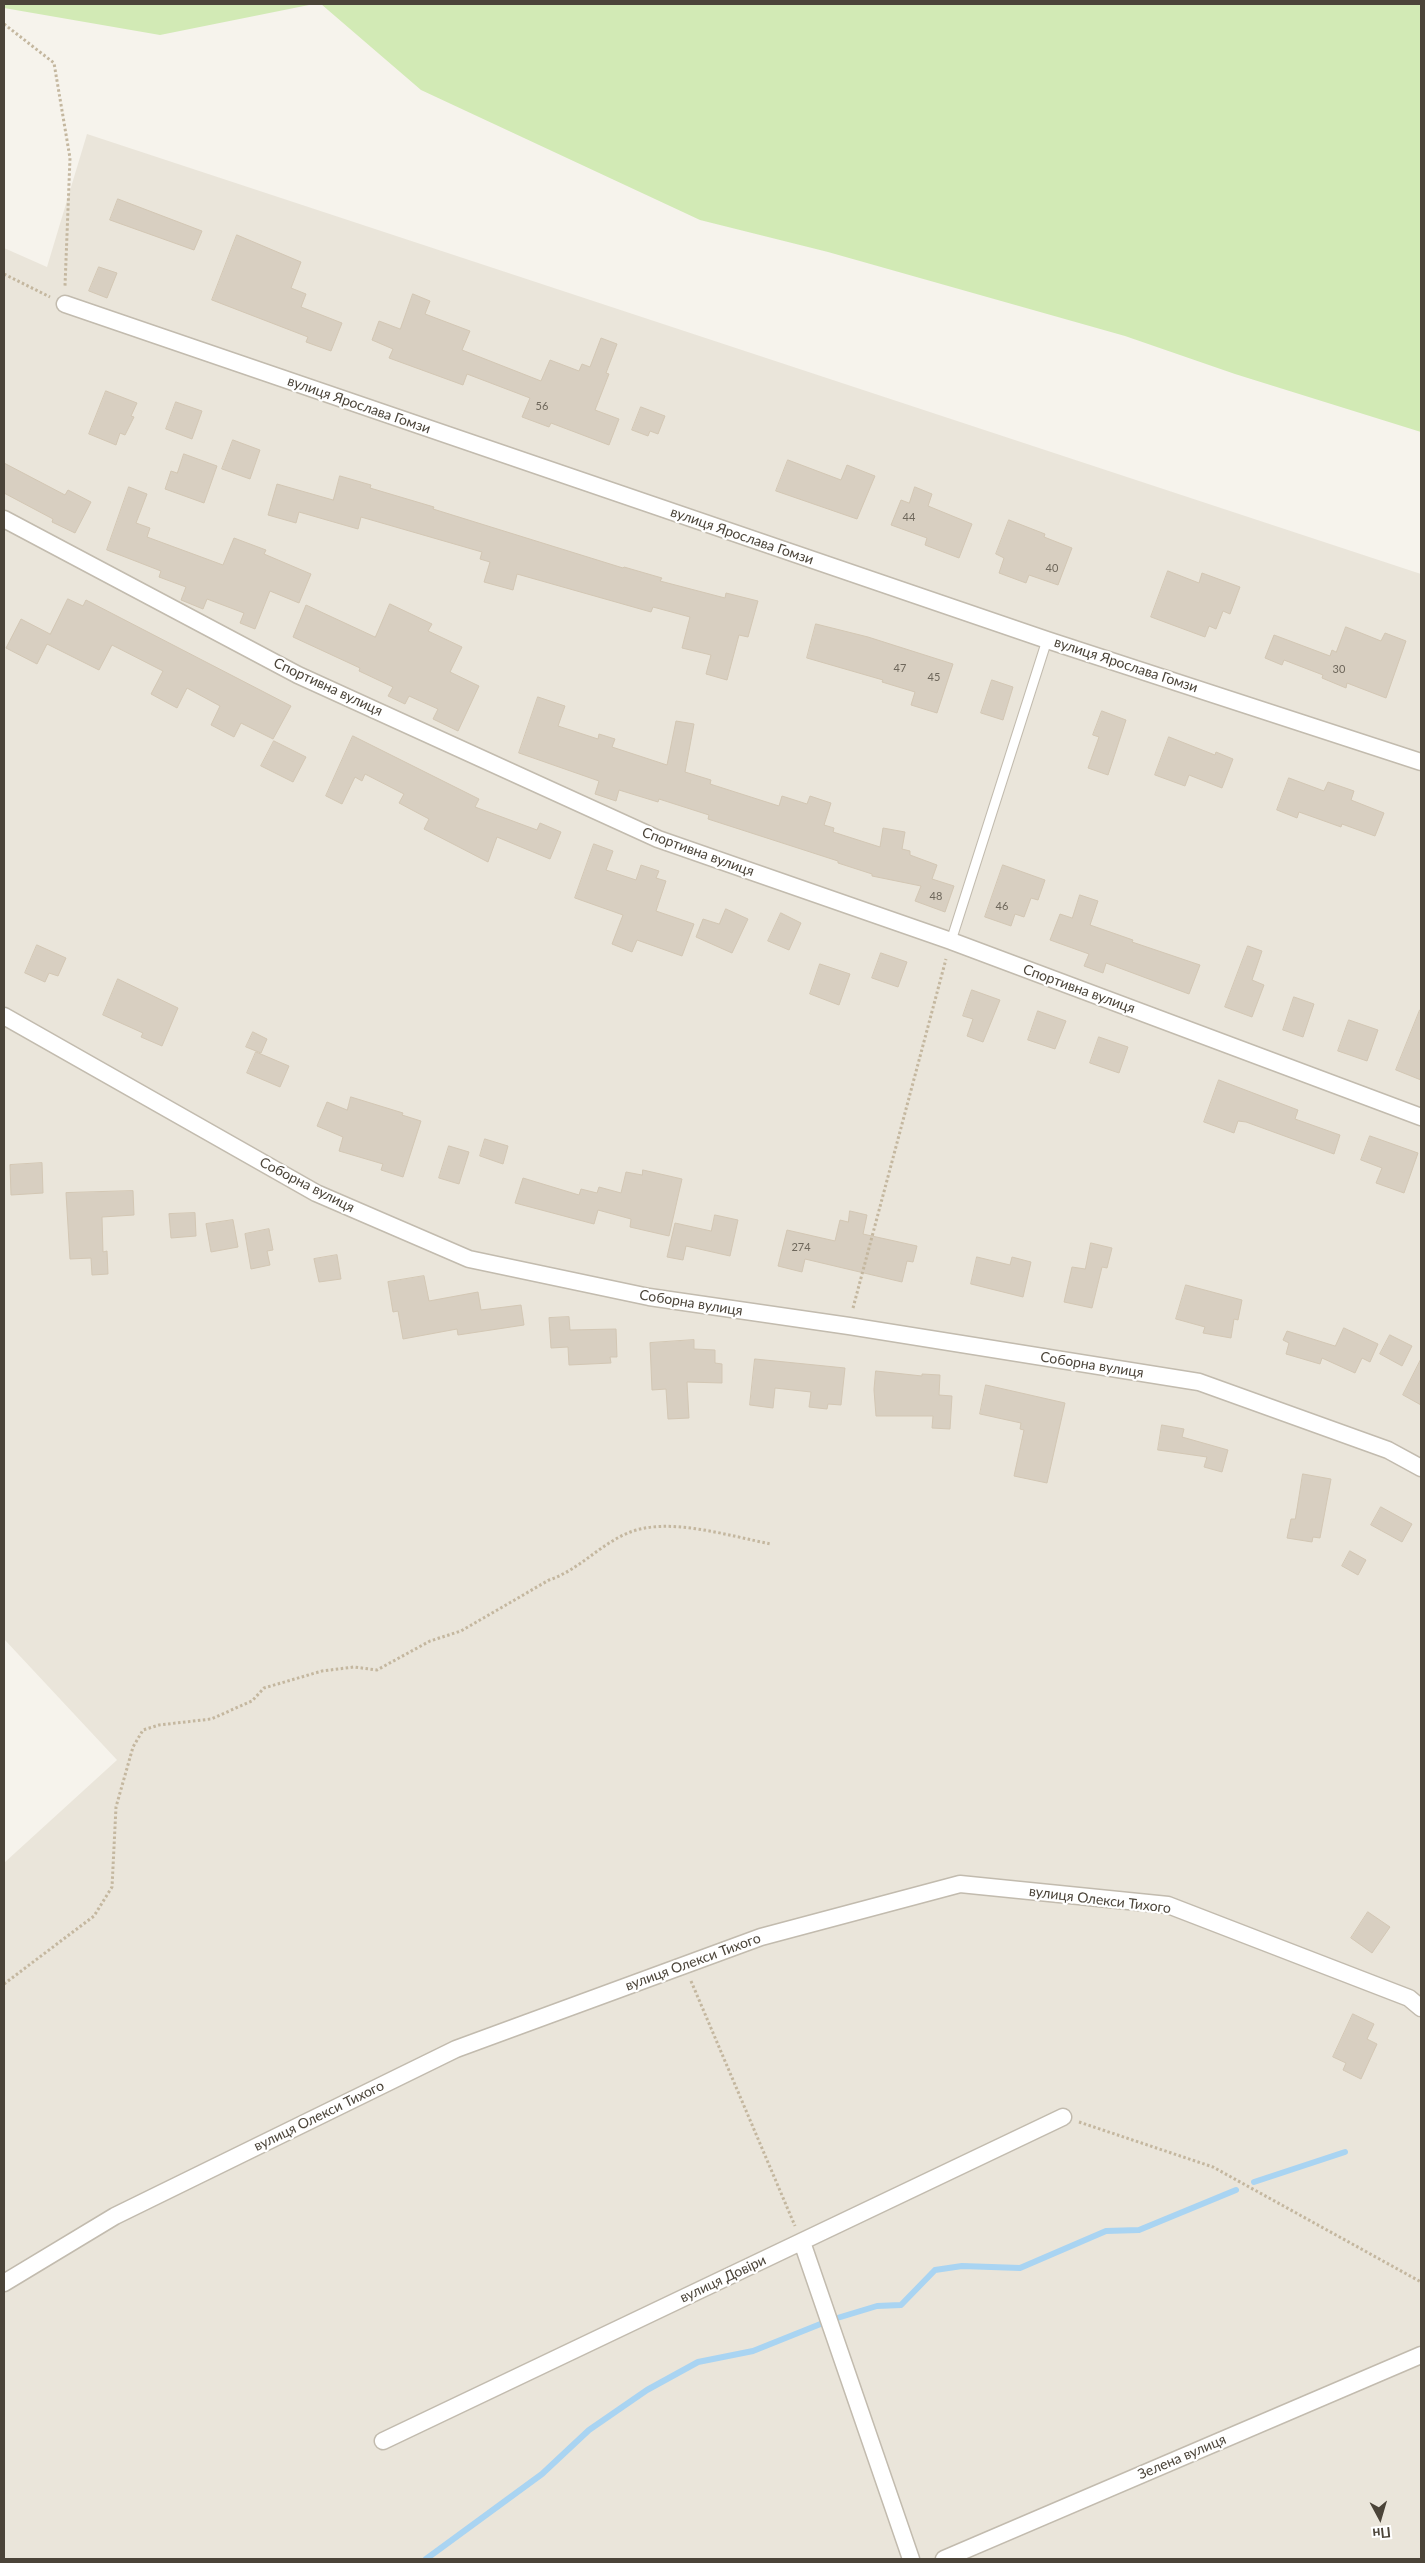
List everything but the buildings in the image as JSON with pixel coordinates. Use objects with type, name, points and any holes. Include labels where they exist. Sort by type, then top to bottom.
[{"type":"street","name":"вулиця Ярослава Гомзи","points":[[65,304],[1047,640],[1421,762]]},
{"type":"street","name":"Спортивна вулиця","points":[[4,520],[298,675],[658,839],[951,941],[1421,1117]]},
{"type":"street","name":"Соборна вулиця","points":[[4,1016],[316,1193],[469,1259],[649,1297],[849,1326],[1199,1382],[1388,1450],[1421,1468]]},
{"type":"street","name":"вулиця Олекси Тихого","points":[[4,2283],[115,2216],[456,2049],[684,1964],[761,1938],[960,1884],[1168,1905],[1409,1998],[1421,2008]]},
{"type":"street","name":"вулиця Довіри","points":[[383,2441],[1063,2117]]},
{"type":"street","points":[[802,2242],[911,2559]]},
{"type":"street","name":"Зелена вулиця","points":[[944,2559],[1421,2355]]},
{"type":"lane","points":[[951,941],[1047,640]]},
{"type":"path","points":[[4,24],[54,63],[70,158],[65,304],[4,274]]},
{"type":"path","points":[[849,1326],[951,941]]},
{"type":"path","points":[[4,1984],[94,1916],[112,1887],[116,1807],[133,1746],[143,1730],[160,1725],[211,1719],[252,1701],[264,1688],[322,1671],[354,1667],[377,1670],[430,1640],[461,1631],[549,1580],[565,1574],[628,1533],[667,1525],[771,1544]]},
{"type":"path","points":[[684,1964],[802,2242]]},
{"type":"path","points":[[1063,2117],[1213,2167],[1421,2282]]},
{"type":"shaded area","points":[[87,134],[1421,574],[1421,2559],[4,2559],[4,1863],[117,1760],[4,1639],[4,248],[47,267]]},
{"type":"green space","points":[[4,4],[314,4],[160,35],[4,8]]},
{"type":"green space","points":[[321,4],[1421,4],[1421,432],[1235,374],[1125,336],[828,252],[700,220],[421,90]]},
{"type":"waterway","points":[[1254,2182],[1345,2152]]},
{"type":"waterway","points":[[834,2319],[877,2306],[901,2305],[935,2270],[962,2266],[1020,2268],[1106,2231],[1139,2230],[1236,2190]]},
{"type":"waterway","points":[[426,2559],[542,2474],[589,2430],[647,2390],[698,2362],[753,2351],[823,2323]]}]
